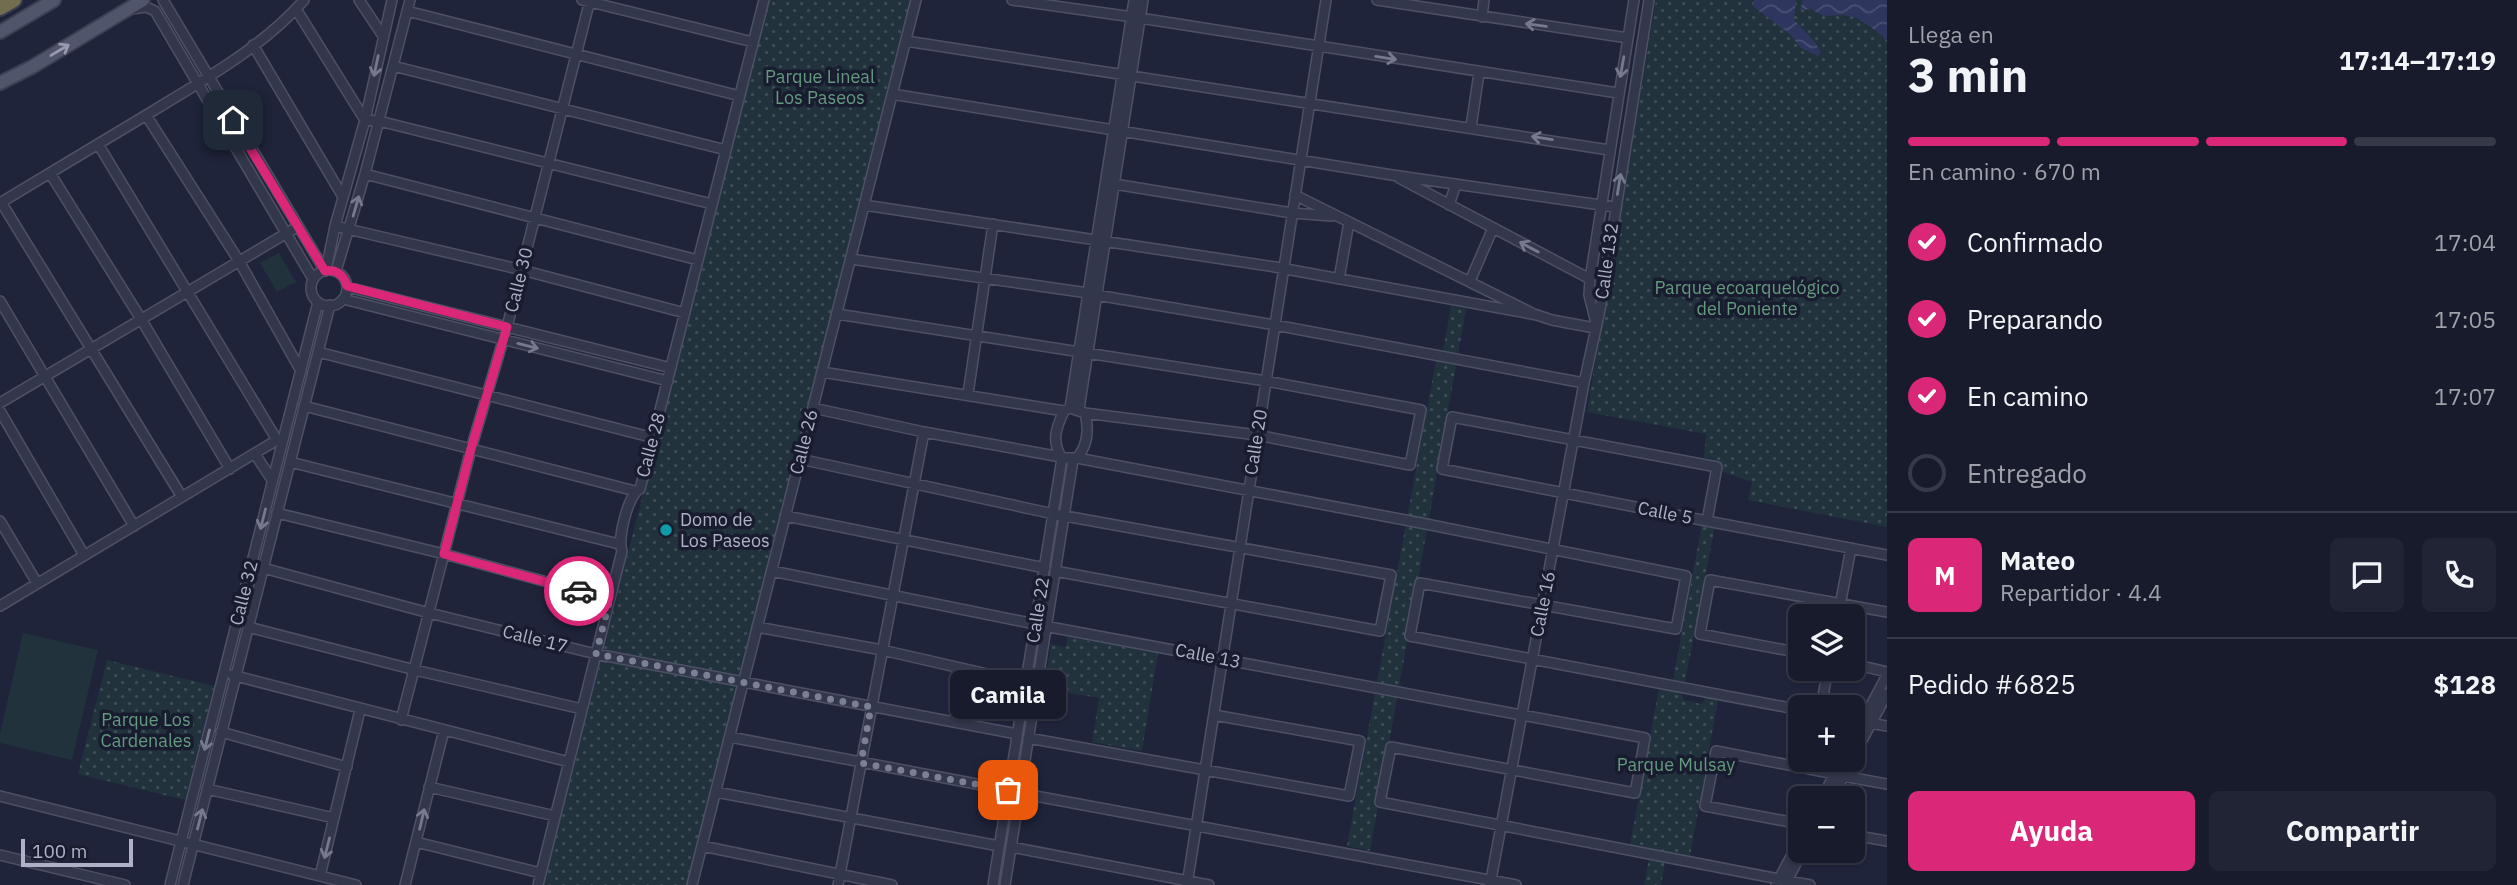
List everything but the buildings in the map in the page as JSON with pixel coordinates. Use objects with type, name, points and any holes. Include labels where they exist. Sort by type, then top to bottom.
[{"type":"highway","points":[[0,8],[14,0]]},
{"type":"main road","points":[[0,32],[54,0]]},
{"type":"main road","points":[[0,83],[32,67],[144,0]]},
{"type":"street","points":[[163,0],[297,227],[329,271],[343,277],[347,286],[343,299]]},
{"type":"street","points":[[182,497],[1,202],[198,84],[253,45],[304,0]]},
{"type":"street","points":[[359,0],[383,36]]},
{"type":"street","points":[[329,271],[335,226],[365,120],[392,0]]},
{"type":"street","points":[[410,0],[349,228],[329,271],[318,274],[313,279],[311,292],[318,302],[330,305],[343,299],[668,381]]},
{"type":"street","name":"Calle 28","points":[[538,885],[622,551],[619,544],[635,491],[640,489],[654,438],[764,0]]},
{"type":"street","name":"Calle 26","points":[[692,885],[916,0]]},
{"type":"street","points":[[1012,0],[1618,93]]},
{"type":"street","points":[[1134,0],[1136,17]]},
{"type":"street","points":[[1074,410],[1136,17],[1143,0]]},
{"type":"street","name":"Calle 20","points":[[1187,883],[1326,0]]},
{"type":"street","points":[[1377,0],[1628,38]]},
{"type":"street","points":[[1482,17],[1484,0]]},
{"type":"street","name":"Calle 132","points":[[1596,326],[1589,295],[1590,279],[1634,0]]},
{"type":"street","name":"Calle 132","points":[[1596,326],[1649,0]]},
{"type":"street","points":[[587,1],[753,42]]},
{"type":"street","name":"Calle 30","points":[[401,720],[471,449],[488,397],[522,270],[587,1]]},
{"type":"street","points":[[130,9],[146,7],[155,11],[313,279]]},
{"type":"street","points":[[296,9],[365,120]]},
{"type":"street","points":[[407,11],[740,96]]},
{"type":"street","points":[[173,43],[183,37]]},
{"type":"street","points":[[906,41],[1609,150]]},
{"type":"street","points":[[253,45],[343,197]]},
{"type":"street","points":[[393,66],[726,150]]},
{"type":"street","points":[[1471,127],[1479,73]]},
{"type":"street","points":[[892,94],[1615,207]]},
{"type":"street","points":[[146,115],[239,261],[300,371]]},
{"type":"street","points":[[365,120],[379,121],[712,204]]},
{"type":"street","points":[[1101,241],[1114,184],[1118,130]]},
{"type":"street","points":[[98,144],[280,441]]},
{"type":"street","points":[[50,173],[230,469]]},
{"type":"street","points":[[365,174],[698,260]]},
{"type":"street","points":[[1392,174],[1590,279]]},
{"type":"street","points":[[1114,184],[1292,214],[1338,217]]},
{"type":"street","points":[[1449,205],[1456,184]]},
{"type":"street","points":[[1295,195],[1537,315]]},
{"type":"street","points":[[864,205],[1284,269],[1596,326]]},
{"type":"street","points":[[1339,279],[1349,222]]},
{"type":"street","points":[[968,394],[993,224]]},
{"type":"street","points":[[335,226],[522,270],[685,313]]},
{"type":"street","points":[[0,403],[297,227]]},
{"type":"street","points":[[1470,281],[1493,228]]},
{"type":"street","points":[[851,259],[1275,324],[1584,383]]},
{"type":"street","points":[[347,286],[671,368]]},
{"type":"street","points":[[0,301],[134,526]]},
{"type":"street","name":"Calle 32","points":[[170,885],[280,441],[318,302]]},
{"type":"street","name":"Calle 32","points":[[183,885],[330,305]]},
{"type":"street","points":[[822,372],[1257,435],[1410,465],[1421,410],[1266,381],[837,314]]},
{"type":"street","name":"Calle 16","points":[[1491,883],[1596,326]]},
{"type":"street","points":[[318,352],[654,438]]},
{"type":"street","points":[[304,406],[635,491]]},
{"type":"street","points":[[813,408],[924,432],[1249,491],[1686,576],[1676,629],[1420,583],[1410,636],[1788,707]]},
{"type":"street","name":"Calle 22","points":[[993,885],[1062,457],[1055,443],[1055,433],[1074,410],[1087,436],[1083,451],[1075,459],[1064,516],[1004,885]]},
{"type":"street","points":[[0,411],[84,555]]},
{"type":"street","name":"Calle 5","points":[[1573,441],[1452,417],[1443,469],[1887,555]]},
{"type":"street","points":[[838,885],[924,432]]},
{"type":"street","points":[[0,606],[255,454],[280,441],[294,444]]},
{"type":"street","points":[[1573,441],[1717,467],[1707,521]]},
{"type":"street","points":[[255,454],[272,480]]},
{"type":"street","points":[[800,459],[1064,516],[1391,575],[1380,631],[1055,570]]},
{"type":"street","points":[[290,462],[619,544]]},
{"type":"street","points":[[277,513],[610,599]]},
{"type":"street","points":[[786,516],[1045,568]]},
{"type":"street","points":[[0,521],[37,583]]},
{"type":"street","points":[[1841,603],[1852,548]]},
{"type":"street","name":"Calle 17","points":[[263,568],[596,654],[1017,734]]},
{"type":"street","name":"Calle 13","points":[[772,571],[1222,659],[1645,737],[1635,793],[1512,770]]},
{"type":"street","points":[[1788,651],[1700,634],[1710,580],[1887,612]]},
{"type":"street","points":[[248,627],[582,709]]},
{"type":"street","points":[[757,627],[882,650],[1026,683]]},
{"type":"street","points":[[1865,668],[1887,674],[1865,716]]},
{"type":"street","points":[[223,673],[569,762]]},
{"type":"street","points":[[1865,719],[1887,694]]},
{"type":"street","points":[[320,876],[360,710]]},
{"type":"street","points":[[1028,738],[1349,796],[1360,741],[1214,715]]},
{"type":"street","points":[[1865,722],[1887,726]]},
{"type":"street","points":[[405,885],[444,730]]},
{"type":"street","points":[[221,732],[347,767]]},
{"type":"street","points":[[730,737],[1008,790]]},
{"type":"street","points":[[1512,770],[1391,747],[1380,802],[1782,882],[1810,885]]},
{"type":"street","points":[[1788,822],[1705,806],[1716,751],[1887,784]]},
{"type":"street","points":[[1836,786],[1840,772]]},
{"type":"street","points":[[1831,786],[1841,772]]},
{"type":"street","points":[[429,787],[555,816]]},
{"type":"street","points":[[207,789],[334,818]]},
{"type":"street","points":[[716,792],[999,846]]},
{"type":"street","points":[[1019,793],[1491,883],[1516,885]]},
{"type":"street","points":[[0,796],[356,885]]},
{"type":"street","points":[[1865,837],[1887,841]]},
{"type":"street","points":[[416,842],[541,873]]},
{"type":"street","points":[[702,846],[892,885]]},
{"type":"street","points":[[1011,847],[1187,883],[1209,885]]},
{"type":"street","points":[[0,855],[125,885]]},
{"type":"street","points":[[1782,882],[1790,863]]},
{"type":"street","points":[[1782,882],[1794,863]]},
{"type":"green space","name":"Parque Lineal Los Paseos","points":[[768,0],[916,0],[688,885],[544,885]]},
{"type":"green space","name":"Parque ecoarquelógico del Poniente","points":[[1656,0],[1887,0],[1887,527],[1748,500],[1752,482],[1723,472],[1719,462],[1704,457],[1706,434],[1587,412]]},
{"type":"green space","points":[[279,253],[296,282],[277,292],[260,263]]},
{"type":"green space","points":[[1451,306],[1466,309],[1370,851],[1347,846],[1436,360],[1443,352]]},
{"type":"green space","points":[[1702,524],[1715,526],[1685,682],[1673,680]]},
{"type":"green space","points":[[23,633],[98,650],[72,760],[0,743]]},
{"type":"green space","points":[[1067,637],[1158,653],[1142,751],[1092,742],[1099,698],[1044,689],[1051,644],[1066,647]]},
{"type":"green space","name":"Parque Los Cardenales","points":[[107,660],[214,686],[185,800],[78,774]]},
{"type":"green space","name":"Parque Mulsay","points":[[1659,688],[1681,693],[1684,700],[1701,704],[1706,697],[1718,700],[1690,856],[1630,845]]},
{"type":"green space","points":[[1649,859],[1665,862],[1661,885],[1644,885]]},
{"type":"water","points":[[1754,0],[1796,0],[1794,20],[1814,41],[1821,52],[1818,56],[1801,48],[1791,35],[1753,6]]},
{"type":"water","points":[[1803,0],[1887,0],[1887,43],[1882,35],[1857,18],[1844,15],[1824,16],[1811,9],[1800,10]]},
{"type":"way so far","points":[[579,591],[610,599],[596,654],[871,707],[861,763],[1008,790]]},
{"type":"place","name":"Domo de Los Paseos","points":[[666,530]]},
{"type":"place","name":"Camila","points":[[1008,790]]},
{"type":"route","points":[[233,120],[325,271],[336,271],[347,286],[507,327],[444,554],[579,591]]}]
